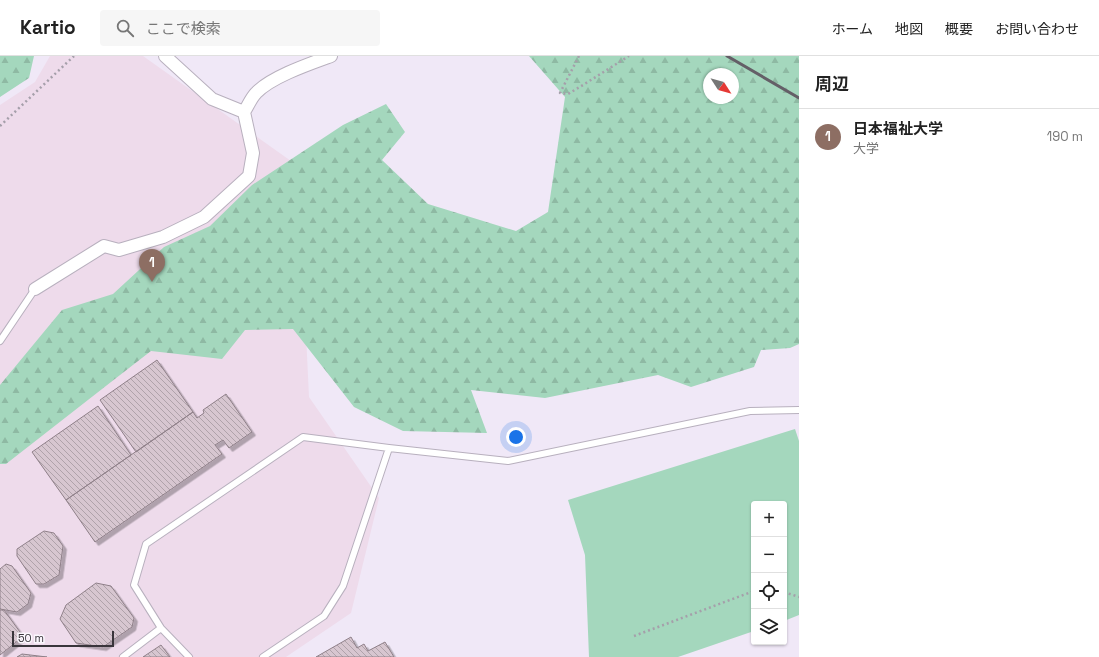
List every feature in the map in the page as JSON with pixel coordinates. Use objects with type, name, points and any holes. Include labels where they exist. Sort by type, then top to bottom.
[{"type":"street","points":[[165,56],[212,99],[244,112]]},
{"type":"street","points":[[35,289],[104,246],[119,250],[163,237],[204,217],[249,176],[252,153],[244,112],[256,93],[269,83],[287,73],[331,56]]},
{"type":"lane","points":[[0,341],[35,289]]},
{"type":"lane","points":[[189,657],[161,628],[134,585],[146,544],[303,437],[508,461],[750,411],[799,410]]},
{"type":"lane","points":[[262,657],[324,616],[343,586],[389,448]]},
{"type":"lane","points":[[123,657],[161,628]]},
{"type":"path","points":[[0,126],[74,56]]},
{"type":"path","points":[[578,56],[560,93],[568,94],[629,56]]},
{"type":"path","points":[[634,636],[751,592]]},
{"type":"path","points":[[787,593],[799,597]]},
{"type":"shaded area","points":[[50,56],[143,56],[298,166],[309,397],[379,498],[351,613],[286,657],[0,657],[0,105],[35,82]]},
{"type":"green space","points":[[0,56],[34,56],[29,78],[0,97]]},
{"type":"green space","points":[[529,56],[799,56],[799,344],[790,348],[761,350],[754,367],[691,387],[658,375],[545,398],[471,390],[487,433],[403,431],[354,407],[293,329],[245,330],[222,359],[151,351],[6,464],[0,464],[0,385],[62,310],[113,294],[164,247],[210,226],[252,185],[343,125],[386,104],[405,132],[382,160],[428,204],[516,231],[548,212],[565,97]]},
{"type":"green space","points":[[795,429],[799,441],[799,615],[787,620],[787,501],[751,501],[751,632],[678,657],[589,657],[585,555],[568,500]]},
{"type":"building","points":[[157,360],[193,412],[136,452],[100,400]]},
{"type":"building","points":[[226,394],[252,432],[229,448],[223,440],[215,445],[222,454],[95,542],[66,500],[193,412],[197,418],[204,413],[203,410]]},
{"type":"building","points":[[98,406],[131,455],[66,500],[32,452]]},
{"type":"building","points":[[44,531],[54,533],[63,546],[59,575],[44,584],[36,584],[17,556],[17,549]]},
{"type":"building","points":[[6,564],[12,566],[31,593],[28,604],[17,612],[0,609],[0,569]]},
{"type":"building","points":[[96,583],[111,586],[134,618],[132,627],[103,647],[76,643],[60,619],[66,605]]},
{"type":"building","points":[[0,610],[4,610],[20,632],[20,639],[0,655]]},
{"type":"building","points":[[351,637],[357,648],[364,644],[368,651],[385,642],[394,657],[316,657]]},
{"type":"building","points":[[161,645],[170,657],[143,657]]},
{"type":"building","points":[[22,654],[47,657],[17,657]]},
{"type":"railway","points":[[727,56],[799,98]]},
{"type":"place","name":"日本福祉大学","points":[[152,282]]}]
